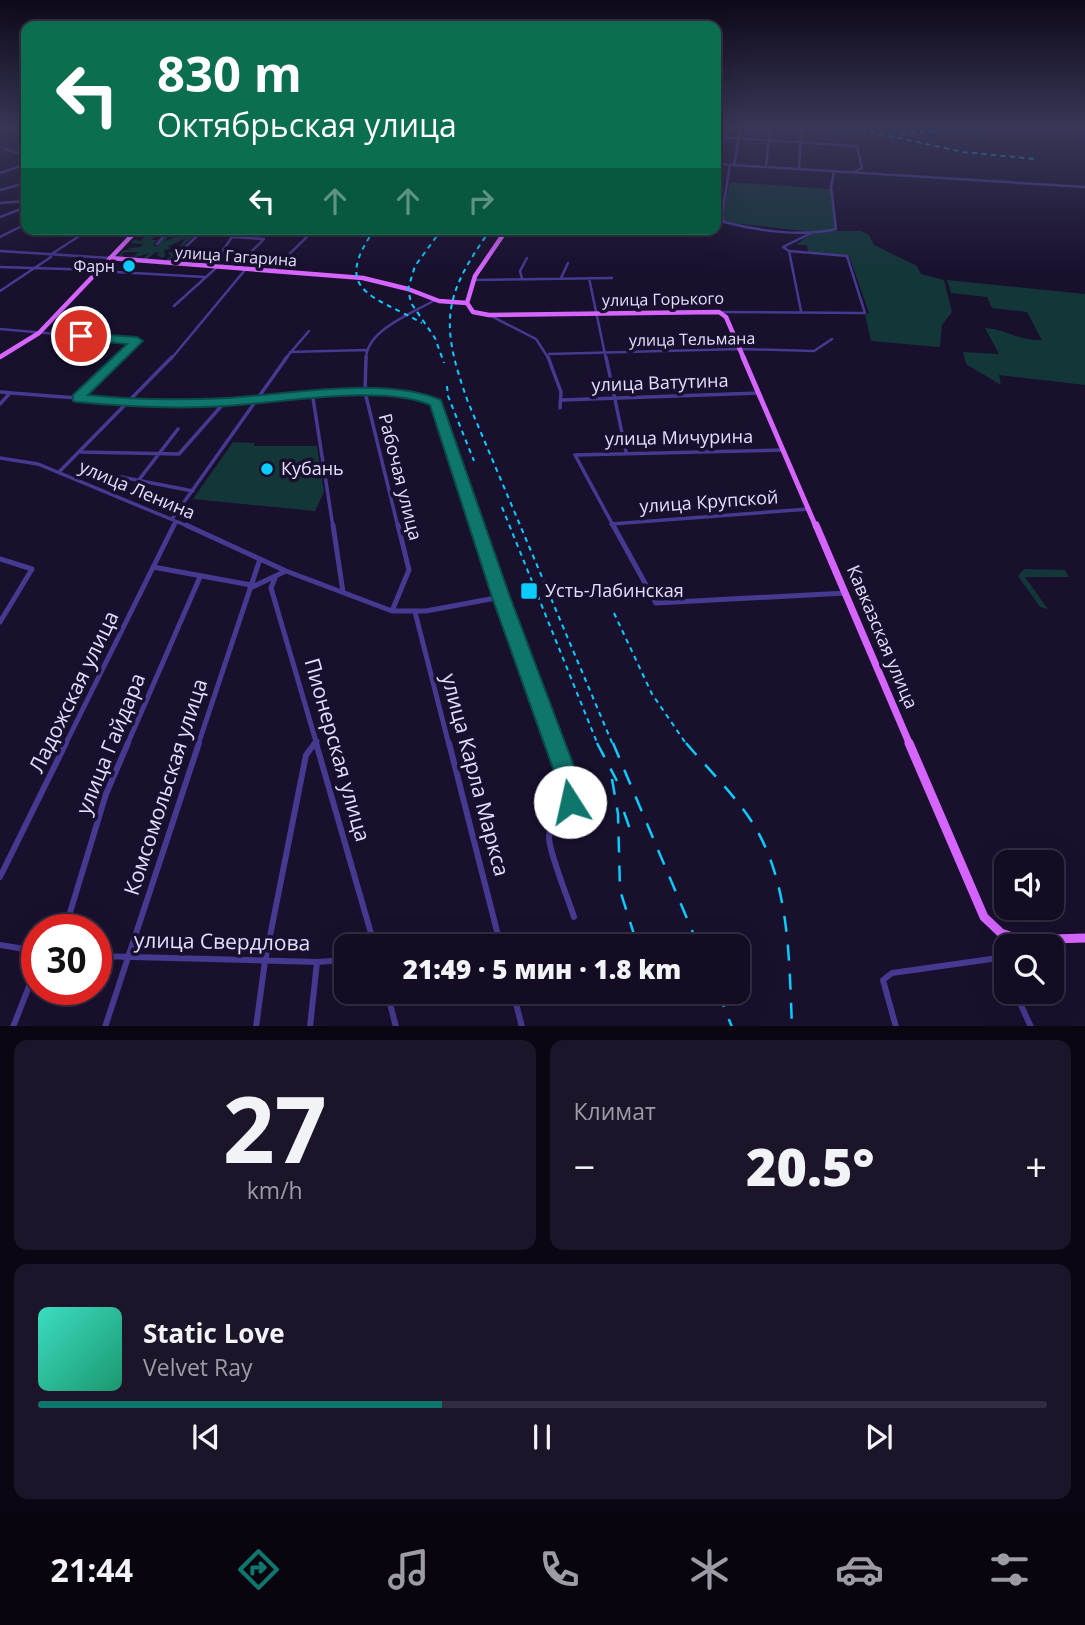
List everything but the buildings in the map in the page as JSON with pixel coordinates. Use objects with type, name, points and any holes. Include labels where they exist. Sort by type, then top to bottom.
[{"type":"main road","points":[[0,357],[39,333],[132,235]]},
{"type":"main road","points":[[467,303],[473,280],[503,235]]},
{"type":"main road","name":"улица Гагарина","points":[[110,258],[374,279],[435,300],[467,303]]},
{"type":"main road","name":"улица Горького","points":[[467,303],[473,312],[489,315],[719,312]]},
{"type":"main road","name":"Кавказская улица","points":[[719,312],[726,317],[847,593],[984,917],[1001,933]]},
{"type":"main road","points":[[1001,933],[1021,940],[1085,938]]},
{"type":"street","points":[[730,175],[722,215],[724,222],[812,232],[834,230],[836,226],[831,187],[833,175]]},
{"type":"street","points":[[882,175],[1085,187]]},
{"type":"street","points":[[0,190],[21,184]]},
{"type":"street","points":[[0,203],[21,201]]},
{"type":"street","points":[[0,216],[21,209]]},
{"type":"street","points":[[0,237],[21,226]]},
{"type":"street","points":[[801,311],[789,251],[783,247],[812,232]]},
{"type":"street","points":[[0,291],[81,235]]},
{"type":"street","points":[[156,244],[164,235]]},
{"type":"street","points":[[169,263],[198,235]]},
{"type":"street","points":[[271,272],[309,235]]},
{"type":"street","points":[[174,306],[226,254],[221,253],[232,237],[264,239],[245,258]]},
{"type":"street","name":"улица Горького","points":[[719,312],[865,313],[847,256],[789,251]]},
{"type":"street","name":"улица Гагарина","points":[[0,253],[110,258]]},
{"type":"street","points":[[522,279],[520,271],[527,258]]},
{"type":"street","points":[[561,279],[568,263]]},
{"type":"street","points":[[0,267],[205,277]]},
{"type":"street","points":[[59,472],[159,373],[245,270]]},
{"type":"street","points":[[589,278],[626,452]]},
{"type":"street","points":[[473,280],[612,278]]},
{"type":"street","points":[[289,352],[366,350],[375,336],[435,300]]},
{"type":"street","points":[[489,315],[531,335],[549,354],[563,400],[560,408]]},
{"type":"street","points":[[0,329],[137,341],[77,398]]},
{"type":"street","name":"Ладожская улица","points":[[0,877],[153,568],[174,520],[289,352],[309,331]]},
{"type":"street","name":"улица Тельмана","points":[[549,354],[740,349],[814,351],[832,339]]},
{"type":"street","name":"Рабочая улица","points":[[366,350],[365,392],[408,570],[392,611]]},
{"type":"street","points":[[0,392],[132,401],[224,402],[313,398],[365,392],[418,395],[436,403],[501,597],[567,777],[570,802],[564,815],[554,822],[549,837],[574,917]]},
{"type":"street","points":[[0,404],[10,393]]},
{"type":"street","name":"улица Ватутина","points":[[563,400],[759,393]]},
{"type":"street","points":[[313,398],[343,593]]},
{"type":"street","points":[[81,452],[179,454],[224,402]]},
{"type":"street","points":[[137,481],[178,429]]},
{"type":"street","name":"улица Мичурина","points":[[611,524],[575,455],[783,450]]},
{"type":"street","points":[[0,465],[3,458]]},
{"type":"street","name":"улица Ленина","points":[[3,458],[38,464],[59,472],[286,571]]},
{"type":"street","points":[[111,475],[194,491]]},
{"type":"street","name":"улица Крупской","points":[[611,524],[809,509]]},
{"type":"street","points":[[611,524],[656,603],[847,593]]},
{"type":"street","points":[[0,559],[28,565],[32,569],[0,622]]},
{"type":"street","name":"Комсомольская улица","points":[[105,1026],[260,559]]},
{"type":"street","points":[[258,566],[260,577],[271,588],[275,578]]},
{"type":"street","points":[[153,568],[251,587],[286,571],[392,611],[415,612],[501,597]]},
{"type":"street","name":"улица Гайдара","points":[[70,914],[106,794],[201,577]]},
{"type":"street","name":"Пионерская улица","points":[[271,588],[371,934]]},
{"type":"street","name":"улица Карла Маркса","points":[[415,612],[498,934]]},
{"type":"street","points":[[256,1026],[265,961],[306,755],[317,741]]},
{"type":"street","points":[[0,945],[21,948]]},
{"type":"street","name":"улица Свердлова","points":[[112,957],[334,961]]},
{"type":"street","points":[[897,1026],[883,981],[892,973],[994,959]]},
{"type":"street","points":[[310,1026],[317,962]]},
{"type":"street","points":[[390,1004],[396,1026]]},
{"type":"street","points":[[516,1004],[522,1026]]},
{"type":"street","points":[[1020,1004],[1031,1026]]},
{"type":"street","points":[[13,1026],[22,1005]]},
{"type":"green space","points":[[730,182],[830,189],[836,226],[834,231],[861,231],[869,235],[874,245],[917,266],[921,274],[944,280],[952,312],[942,325],[940,347],[871,341],[865,314],[869,313],[849,256],[808,252],[807,245],[796,245],[813,232],[724,222],[722,215]]},
{"type":"green space","points":[[146,235],[163,235],[152,240],[157,240],[153,246],[157,246],[164,237],[168,237],[165,241],[181,235],[193,236],[168,261],[166,260],[171,256],[168,253],[178,249],[186,238],[167,247],[172,248],[164,250],[165,256],[162,258],[157,255],[160,252],[141,260],[150,253],[133,258],[138,252],[124,252],[121,255],[124,256],[117,257],[124,250],[132,250],[127,248],[141,247],[143,244],[131,243],[134,240],[141,241]]},
{"type":"green space","points":[[947,280],[1085,294],[1085,385],[999,375],[1001,385],[966,364],[963,352],[999,354],[985,328],[1025,339],[1042,340],[1027,312],[992,308],[987,297],[951,293]]},
{"type":"green space","name":"Кубань","points":[[233,442],[254,443],[254,446],[317,446],[324,492],[315,511],[193,499]]},
{"type":"green space","points":[[1024,569],[1065,570],[1069,577],[1025,577],[1048,609],[1040,607],[1018,576]]},
{"type":"railway","points":[[371,235],[362,250],[357,266],[357,279],[363,289],[374,297],[422,323]]},
{"type":"railway","points":[[438,235],[415,266],[408,289],[411,303],[435,338],[444,363]]},
{"type":"railway","points":[[487,235],[463,274],[455,293],[450,331],[453,352],[468,402],[613,745]]},
{"type":"railway","points":[[447,386],[448,396],[474,461]]},
{"type":"railway","points":[[502,507],[598,745]]},
{"type":"railway","points":[[614,613],[652,694],[687,745]]},
{"type":"railway","points":[[613,743],[694,934]]},
{"type":"railway","points":[[686,743],[745,811],[765,845],[781,895],[788,948],[792,1026]]},
{"type":"railway","points":[[598,745],[617,781]]},
{"type":"railway","points":[[612,779],[618,814],[620,890],[634,934]]},
{"type":"railway","points":[[624,812],[633,838]]},
{"type":"railway","points":[[723,1004],[732,1026]]},
{"type":"place","name":"Фарн","points":[[129,266]]},
{"type":"place","name":"Кубань","points":[[267,469]]},
{"type":"place","name":"Усть-Лабинская","points":[[529,591]]},
{"type":"route","points":[[81,336],[137,341],[77,398],[117,402],[224,402],[313,398],[365,392],[418,395],[436,403],[501,597],[567,777],[570,802]]}]
